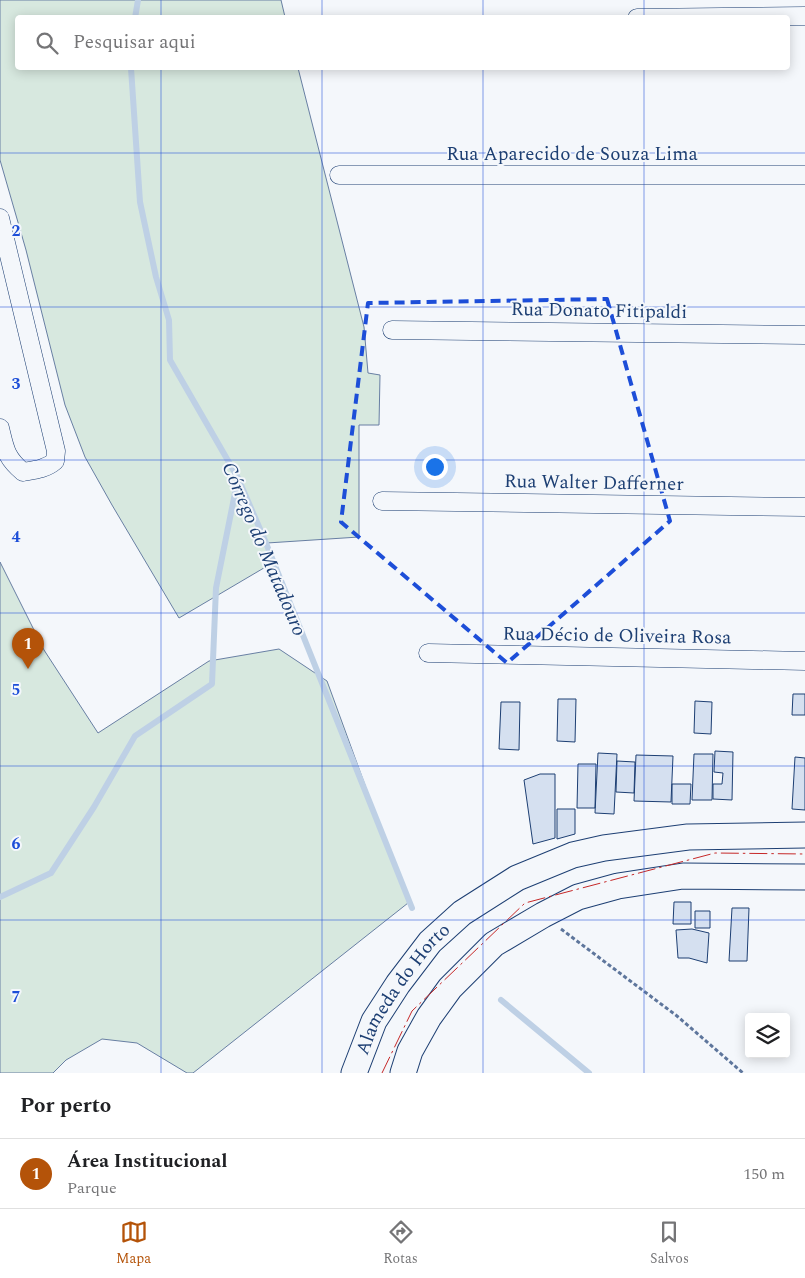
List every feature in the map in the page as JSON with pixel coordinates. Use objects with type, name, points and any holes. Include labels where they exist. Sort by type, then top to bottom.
[{"type":"main road","name":"Alameda do Horto","points":[[354,1073],[374,1021],[398,984],[430,942],[462,913],[516,878],[581,853],[604,848],[688,837],[805,835]]},
{"type":"main road","name":"Alameda do Horto","points":[[403,1073],[410,1051],[429,1017],[450,988],[494,944],[578,897],[618,886],[674,877],[805,877]]},
{"type":"street","points":[[790,16],[805,16]]},
{"type":"street","name":"Rua Aparecido de Souza Lima","points":[[339,175],[805,175]]},
{"type":"street","points":[[0,218],[56,451],[55,461],[49,466],[23,472],[12,463],[5,452],[0,428]]},
{"type":"street","name":"Rua Donato Fitipaldi","points":[[392,330],[805,336]]},
{"type":"street","name":"Rua Walter Dafferner","points":[[382,501],[805,507]]},
{"type":"street","name":"Rua Décio de Oliveira Rosa","points":[[428,653],[805,661]]},
{"type":"path","points":[[543,915],[677,1016],[743,1073]]},
{"type":"highlighted area","points":[[607,299],[670,521],[507,663],[341,522],[368,303]]},
{"type":"shaded area","points":[[0,0],[281,0],[285,15],[15,15],[15,70],[299,70],[364,327],[368,373],[380,375],[379,425],[359,425],[359,537],[267,543],[274,562],[179,618],[85,457],[65,405],[26,250],[0,160]]},
{"type":"shaded area","points":[[0,562],[44,650],[98,733],[209,661],[279,649],[327,681],[408,903],[193,1073],[187,1073],[137,1043],[102,1039],[66,1060],[53,1073],[0,1073]]},
{"type":"building","points":[[793,694],[805,694],[805,715],[792,715]]},
{"type":"building","points":[[558,699],[576,699],[575,742],[557,741]]},
{"type":"building","points":[[695,701],[712,702],[711,734],[694,733]]},
{"type":"building","points":[[501,702],[520,702],[519,750],[499,749]]},
{"type":"building","points":[[715,751],[733,752],[732,800],[713,799],[713,784],[722,784],[723,773],[714,772]]},
{"type":"building","points":[[598,753],[617,754],[614,814],[595,813]]},
{"type":"building","points":[[694,754],[713,754],[712,800],[692,800]]},
{"type":"building","points":[[636,755],[673,756],[671,802],[634,801]]},
{"type":"building","points":[[795,757],[805,758],[805,810],[792,809]]},
{"type":"building","points":[[617,761],[635,762],[634,793],[616,792]]},
{"type":"building","points":[[578,764],[596,764],[595,808],[577,808]]},
{"type":"building","points":[[540,774],[555,774],[555,838],[533,844],[524,780]]},
{"type":"building","points":[[672,784],[691,784],[690,804],[672,804]]},
{"type":"building","points":[[557,809],[575,809],[575,834],[557,839]]},
{"type":"building","points":[[674,902],[691,902],[691,924],[673,924]]},
{"type":"building","points":[[732,908],[749,908],[747,961],[729,961]]},
{"type":"building","points":[[695,911],[710,911],[710,928],[695,928]]},
{"type":"building","points":[[692,929],[709,933],[707,963],[689,958],[678,958],[676,930]]},
{"type":"waterway","name":"Córrego do Matadouro","points":[[136,15],[138,0]]},
{"type":"waterway","name":"Córrego do Matadouro","points":[[131,70],[140,202],[156,277],[169,320],[170,360],[238,478],[266,543],[412,908]]},
{"type":"waterway","points":[[0,897],[51,873],[94,807],[135,736],[212,684],[216,588],[238,478]]},
{"type":"waterway","name":"Córrego do Matadouro","points":[[501,1000],[589,1073]]},
{"type":"power","points":[[382,1073],[412,1011],[525,903],[715,853],[805,854]]},
{"type":"place","name":"Área Institucional","points":[[28,669]]}]
